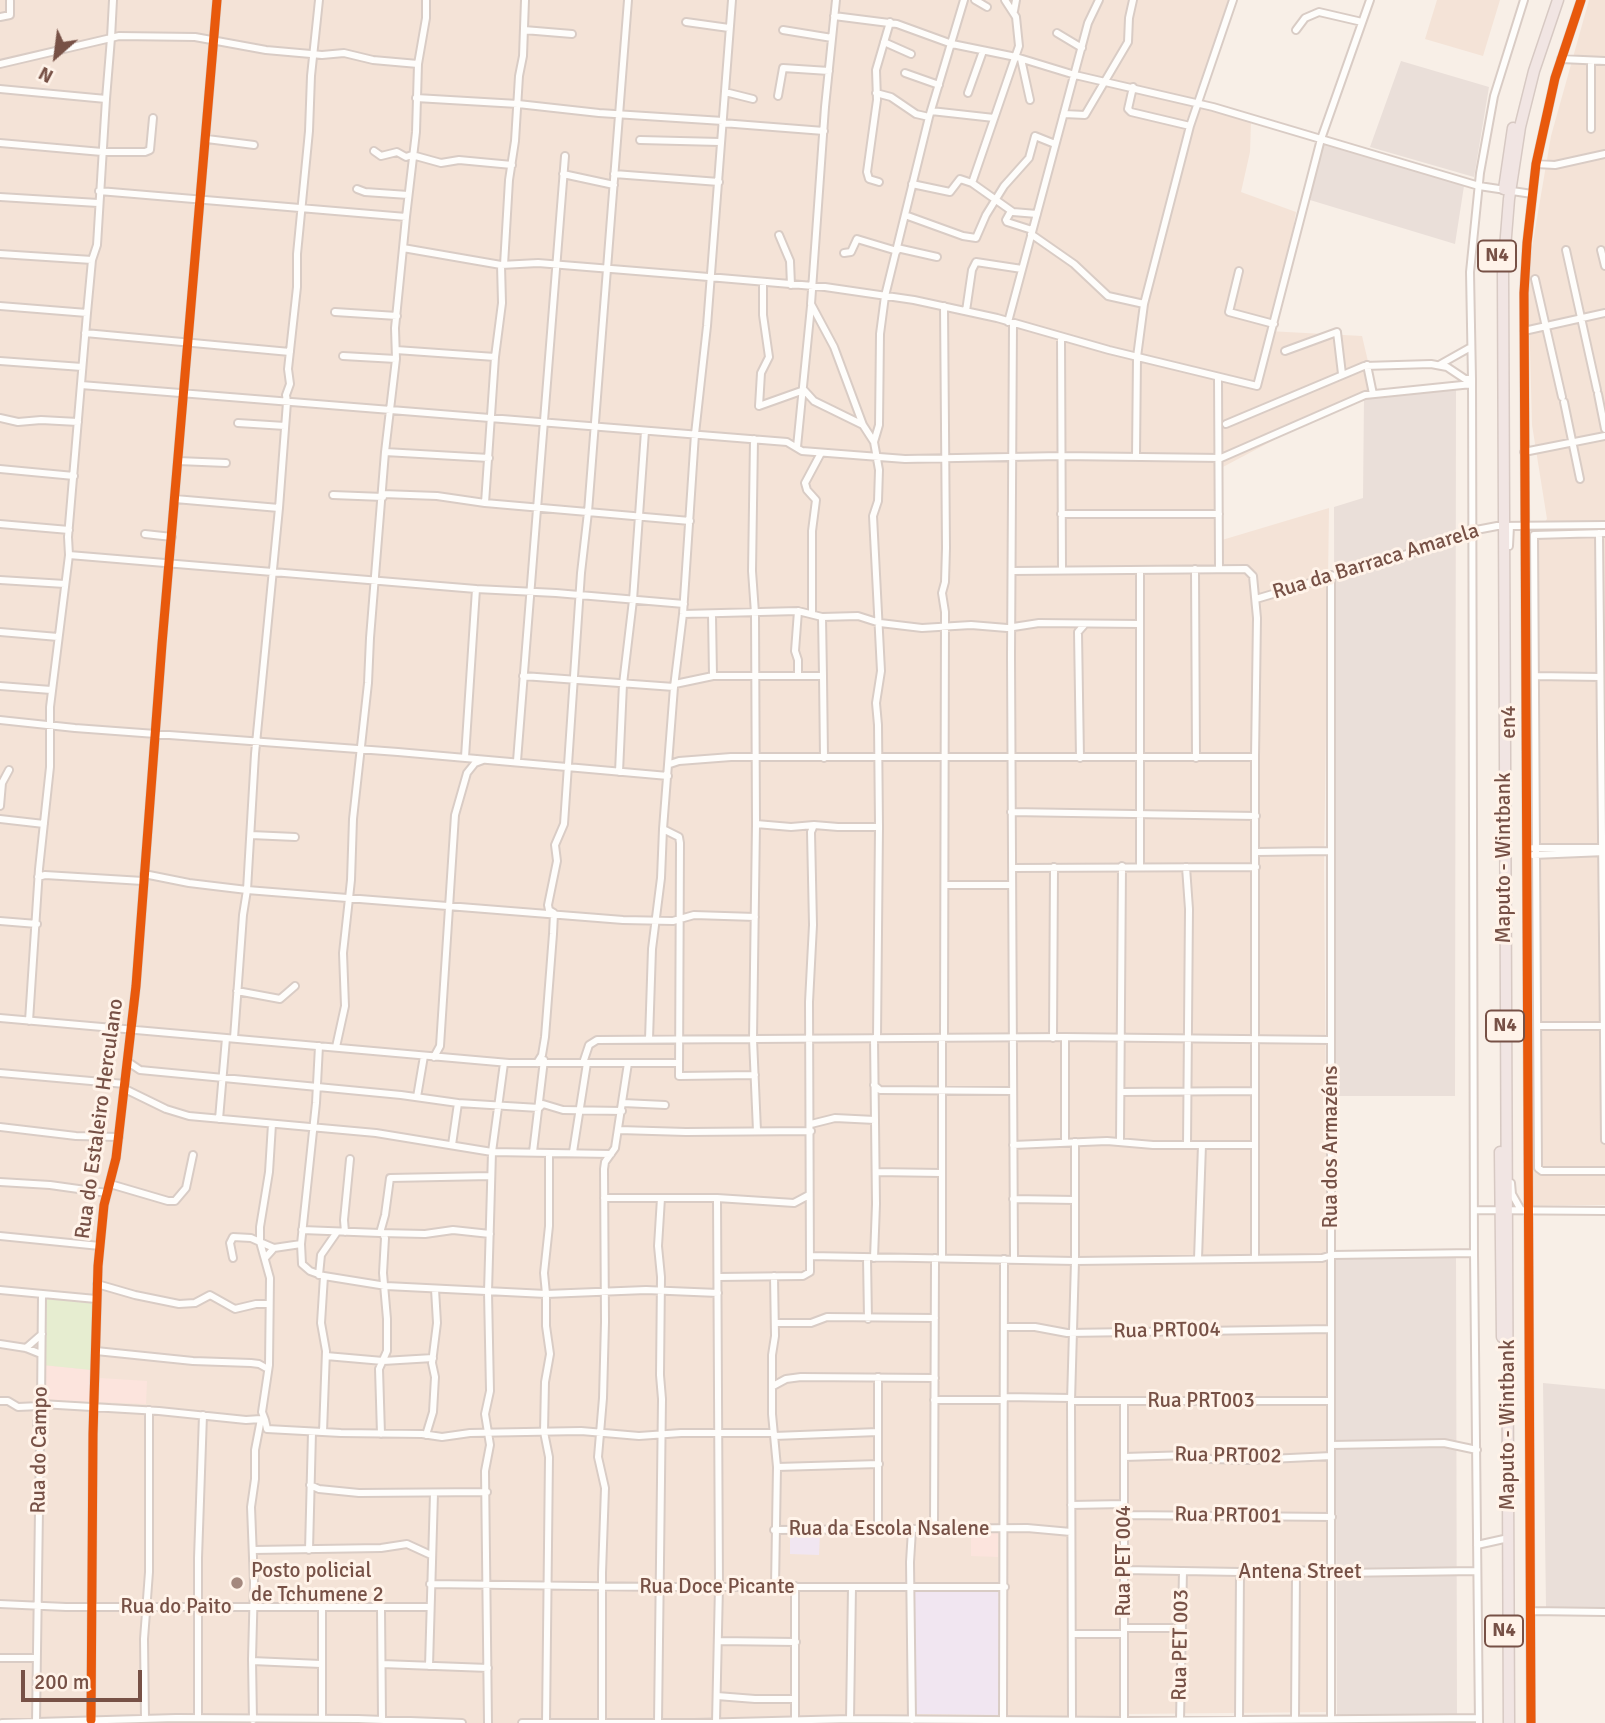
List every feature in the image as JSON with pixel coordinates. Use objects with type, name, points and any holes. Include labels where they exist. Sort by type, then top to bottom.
[{"type":"highway","name":"Maputo - Wintbank","points":[[1507,1723],[1503,526],[1497,273],[1517,112],[1552,0]]},
{"type":"highway","name":"Maputo - Wintbank","points":[[1507,190],[1525,103],[1558,0]]},
{"type":"highway","name":"Maputo - Wintbank","points":[[1504,1209],[1503,1539],[1507,1723]]},
{"type":"street","points":[[29,1021],[50,767],[51,690],[69,555],[85,332],[92,260],[97,245],[113,0]]},
{"type":"street","name":"Rua do Estaleiro Herculano","points":[[91,1720],[97,1284],[107,1193],[119,1137],[132,1030],[217,0]]},
{"type":"street","points":[[219,1119],[237,992],[247,890],[319,0]]},
{"type":"street","points":[[336,1048],[345,1006],[342,964],[385,452],[396,359],[397,316],[418,64],[426,18],[426,0]]},
{"type":"street","points":[[485,503],[525,0]]},
{"type":"street","points":[[554,913],[549,910],[548,905],[557,864],[555,845],[563,828],[628,0]]},
{"type":"street","points":[[649,1035],[652,949],[684,604],[695,434],[711,278],[732,0]]},
{"type":"street","points":[[797,447],[836,0]]},
{"type":"street","points":[[874,442],[879,425],[880,334],[885,296],[930,114],[964,0]]},
{"type":"street","points":[[975,0],[988,7]]},
{"type":"street","points":[[1005,0],[1017,20],[1019,58],[1030,100]]},
{"type":"street","points":[[1014,11],[1016,0]]},
{"type":"street","points":[[1014,1259],[1011,323],[1033,225],[1088,23],[1098,0]]},
{"type":"street","points":[[1062,118],[1064,114],[1084,117],[1128,42],[1133,0]]},
{"type":"street","points":[[1136,456],[1137,357],[1144,304],[1196,103],[1233,0]]},
{"type":"street","points":[[403,248],[505,263],[538,263],[813,286],[885,296],[966,311],[1256,386],[1259,385],[1321,139],[1370,0]]},
{"type":"street","points":[[522,1723],[780,1722],[850,1719],[1032,1722],[1239,1719],[1479,1721],[1474,1253],[1472,382],[1469,272],[1479,186],[1494,96],[1524,0]]},
{"type":"street","points":[[1581,0],[1555,78],[1536,164],[1527,243],[1524,452],[1531,852],[1537,1026],[1538,1168],[1542,1171],[1605,1171]]},
{"type":"street","points":[[0,17],[10,15],[10,1]]},
{"type":"street","points":[[1296,30],[1305,18],[1319,12],[1362,22]]},
{"type":"street","points":[[834,16],[890,22],[952,44],[1019,58],[1075,75],[1196,103],[1479,186],[1532,194]]},
{"type":"street","points":[[686,22],[729,28]]},
{"type":"street","points":[[879,182],[867,176],[877,100],[876,70],[890,22]]},
{"type":"street","points":[[524,30],[572,34]]},
{"type":"street","points":[[783,30],[832,38]]},
{"type":"street","points":[[1056,33],[1082,48]]},
{"type":"street","points":[[0,64],[111,38],[157,36],[195,37],[256,49],[344,53],[373,60],[418,64]]},
{"type":"street","points":[[884,42],[911,54]]},
{"type":"street","points":[[968,93],[983,51]]},
{"type":"street","points":[[972,183],[1019,58]]},
{"type":"street","points":[[1562,59],[1605,61]]},
{"type":"street","points":[[1591,61],[1591,129]]},
{"type":"street","points":[[778,96],[783,68],[829,71]]},
{"type":"street","points":[[905,73],[939,85]]},
{"type":"street","points":[[1133,88],[1129,103],[1130,112],[1190,126]]},
{"type":"street","points":[[0,89],[106,99]]},
{"type":"street","points":[[725,92],[753,99]]},
{"type":"street","points":[[876,93],[891,97],[912,112],[995,118]]},
{"type":"street","points":[[416,98],[518,104],[824,131]]},
{"type":"street","points":[[0,143],[136,153],[150,150],[153,118]]},
{"type":"street","points":[[905,215],[975,239],[1004,186],[1029,158],[1035,136],[1055,144]]},
{"type":"street","points":[[207,139],[254,145]]},
{"type":"street","points":[[640,140],[720,142]]},
{"type":"street","points":[[374,151],[381,156],[397,152],[405,157],[444,163],[459,160],[512,165]]},
{"type":"street","points":[[1536,164],[1555,165],[1605,154]]},
{"type":"street","points":[[517,761],[565,156]]},
{"type":"street","points":[[563,174],[614,185]]},
{"type":"street","points":[[614,174],[719,183]]},
{"type":"street","points":[[912,184],[950,192],[960,179],[972,183],[1011,211],[1027,215],[1033,225],[1108,296],[1144,304]]},
{"type":"street","points":[[357,189],[408,195]]},
{"type":"street","points":[[99,191],[406,216]]},
{"type":"street","points":[[0,197],[98,203]]},
{"type":"street","points":[[1011,211],[1007,222],[1033,225]]},
{"type":"street","points":[[779,235],[789,261],[791,285]]},
{"type":"street","points":[[844,253],[850,252],[858,239],[937,257]]},
{"type":"street","points":[[1566,250],[1605,429]]},
{"type":"street","points":[[1601,250],[1605,266]]},
{"type":"street","points":[[0,254],[92,260]]},
{"type":"street","points":[[966,311],[972,270],[976,262],[1022,270]]},
{"type":"street","points":[[1239,271],[1229,312],[1274,324]]},
{"type":"street","points":[[1535,279],[1580,479]]},
{"type":"street","points":[[763,282],[763,315],[769,357],[761,373],[759,406],[802,389]]},
{"type":"street","points":[[811,304],[834,347],[863,425],[874,442],[880,488],[873,516],[880,623],[880,676],[876,703],[879,827],[875,1038],[876,1172],[868,1319]]},
{"type":"street","points":[[0,306],[87,313]]},
{"type":"street","points":[[934,1530],[935,1318],[942,1173],[941,1050],[946,885],[945,627],[942,593],[946,548],[944,306]]},
{"type":"street","points":[[335,312],[397,316]]},
{"type":"street","points":[[1524,331],[1605,313]]},
{"type":"street","points":[[85,332],[290,352]]},
{"type":"street","points":[[1285,351],[1337,332],[1342,374]]},
{"type":"street","points":[[1061,337],[1062,570]]},
{"type":"street","points":[[1439,365],[1471,347]]},
{"type":"street","points":[[396,350],[495,357]]},
{"type":"street","points":[[343,356],[396,359]]},
{"type":"street","points":[[0,361],[82,367]]},
{"type":"street","points":[[1226,424],[1367,365],[1439,365],[1472,382]]},
{"type":"street","points":[[1367,365],[1373,394]]},
{"type":"street","points":[[1218,377],[1219,569]]},
{"type":"street","points":[[81,386],[754,439],[787,442],[802,451],[878,458],[1218,458],[1360,397],[1452,387],[1472,382]]},
{"type":"street","points":[[1452,387],[1468,396],[1471,405]]},
{"type":"street","points":[[802,389],[814,401],[863,425]]},
{"type":"street","points":[[545,409],[554,423]]},
{"type":"street","points":[[0,418],[18,422],[78,422]]},
{"type":"street","points":[[238,423],[285,426]]},
{"type":"street","points":[[620,772],[623,684],[633,600],[645,431]]},
{"type":"street","points":[[1524,452],[1605,436]]},
{"type":"street","points":[[754,439],[752,570],[755,613],[757,824],[753,1039],[757,1131]]},
{"type":"street","points":[[385,452],[489,458]]},
{"type":"street","points":[[811,614],[812,531],[816,500],[807,490],[805,483],[821,453]]},
{"type":"street","points":[[178,461],[226,463]]},
{"type":"street","points":[[0,469],[74,476]]},
{"type":"street","points":[[333,495],[437,496],[485,503],[690,521]]},
{"type":"street","points":[[175,499],[279,508]]},
{"type":"street","points":[[1061,514],[1219,514]]},
{"type":"street","points":[[0,524],[69,530]]},
{"type":"street","name":"Rua da Barraca Amarela","points":[[1256,599],[1441,544],[1471,531],[1503,526],[1605,525]]},
{"type":"street","name":"en4","points":[[1503,526],[1507,570],[1510,1166],[1512,1194],[1521,1210]]},
{"type":"street","points":[[1531,1723],[1530,1211],[1534,535],[1602,533],[1600,677],[1603,690],[1605,1140]]},
{"type":"street","points":[[145,534],[172,537]]},
{"type":"street","points":[[69,555],[684,604]]},
{"type":"street","points":[[1195,569],[1196,758]]},
{"type":"street","points":[[1012,571],[1246,569],[1251,572],[1256,599],[1255,1258]]},
{"type":"street","points":[[1140,570],[1140,866]]},
{"type":"street","name":"Rua dos Armazéns","points":[[1331,575],[1331,1719]]},
{"type":"street","points":[[0,580],[65,584]]},
{"type":"street","points":[[467,773],[461,757],[476,589]]},
{"type":"street","points":[[798,611],[795,651],[798,675]]},
{"type":"street","points":[[683,614],[798,611],[822,617],[858,616],[880,623],[922,628],[971,625],[1012,627],[1030,623],[1140,624]]},
{"type":"street","points":[[712,615],[713,676]]},
{"type":"street","points":[[822,617],[824,758]]},
{"type":"street","points":[[1069,624],[1078,632]]},
{"type":"street","points":[[1080,758],[1078,632],[1085,624]]},
{"type":"street","points":[[0,632],[58,637]]},
{"type":"street","points":[[523,676],[675,685],[713,676],[823,676]]},
{"type":"street","points":[[1535,676],[1600,677]]},
{"type":"street","points":[[0,686],[51,690]]},
{"type":"street","points":[[0,720],[668,775]]},
{"type":"street","points":[[671,751],[679,761]]},
{"type":"street","points":[[670,764],[679,761],[755,758],[1255,757]]},
{"type":"street","points":[[434,1057],[440,1045],[455,816],[467,773],[475,763],[488,759]]},
{"type":"street","points":[[0,806],[2,783],[9,770]]},
{"type":"street","points":[[1011,812],[1256,816]]},
{"type":"street","points":[[0,819],[44,824]]},
{"type":"street","points":[[757,824],[791,827],[806,825],[813,828],[879,827]]},
{"type":"street","points":[[718,1277],[807,1276],[811,1269],[809,1195],[813,828]]},
{"type":"street","points":[[663,829],[676,834],[680,839],[681,1076],[755,1075]]},
{"type":"street","points":[[251,835],[295,837]]},
{"type":"street","points":[[1531,852],[1604,850]]},
{"type":"street","points":[[1256,852],[1330,851]]},
{"type":"street","points":[[1120,1142],[1122,866]]},
{"type":"street","points":[[1053,1038],[1054,867]]},
{"type":"street","points":[[1186,867],[1189,909],[1187,1145]]},
{"type":"street","points":[[1012,868],[1256,867]]},
{"type":"street","points":[[41,874],[143,877],[247,890],[450,907],[656,920],[680,920],[694,915],[755,916]]},
{"type":"street","points":[[946,885],[1012,885]]},
{"type":"street","points":[[680,908],[694,915]]},
{"type":"street","points":[[533,1153],[545,1063],[542,1055],[554,913]]},
{"type":"street","points":[[0,921],[37,924]]},
{"type":"street","points":[[237,992],[280,999],[295,986]]},
{"type":"street","points":[[0,1018],[504,1063],[679,1063]]},
{"type":"street","points":[[1537,1026],[1604,1026]]},
{"type":"street","points":[[573,1153],[585,1063],[589,1045],[594,1041],[641,1039],[649,1035],[753,1039],[1065,1037],[1331,1040]]},
{"type":"street","points":[[1065,1037],[1065,1142]]},
{"type":"street","points":[[929,1038],[941,1050]]},
{"type":"street","points":[[440,1045],[445,1058]]},
{"type":"street","points":[[319,1046],[302,1230],[302,1264],[322,1275],[386,1286],[546,1294],[603,1294],[646,1290],[661,1293],[718,1293]]},
{"type":"street","points":[[537,1063],[542,1055]]},
{"type":"street","points":[[417,1097],[424,1056]]},
{"type":"street","points":[[128,1062],[140,1070],[458,1103],[539,1108],[543,1104],[563,1110],[665,1105]]},
{"type":"street","points":[[488,1723],[485,1471],[490,1445],[485,1414],[490,1391],[488,1292],[491,1163],[504,1063]]},
{"type":"street","points":[[603,1723],[602,1573],[605,1488],[598,1457],[605,1322],[604,1165],[615,1148],[628,1063]]},
{"type":"street","points":[[126,1083],[140,1070]]},
{"type":"street","points":[[0,1083],[0,1073],[126,1083],[178,1114],[376,1133],[492,1152],[611,1154]]},
{"type":"street","points":[[876,1091],[1012,1091]]},
{"type":"street","points":[[1121,1092],[1255,1091]]},
{"type":"street","points":[[452,1144],[458,1103]]},
{"type":"street","points":[[619,1130],[757,1131],[811,1127],[835,1118],[875,1120]]},
{"type":"street","points":[[253,1720],[251,1507],[268,1370],[270,1278],[260,1242],[260,1227],[269,1172],[272,1124]]},
{"type":"street","points":[[0,1127],[76,1136],[119,1137]]},
{"type":"street","points":[[1013,1145],[1065,1142],[1255,1145]]},
{"type":"street","points":[[1074,1142],[1071,1532],[1076,1722]]},
{"type":"street","points":[[1198,1259],[1202,1145]]},
{"type":"street","points":[[481,1150],[491,1163]]},
{"type":"street","points":[[546,1723],[549,1457],[544,1432],[545,1382],[550,1354],[544,1273],[549,1226],[549,1153]]},
{"type":"street","points":[[110,1184],[175,1201],[186,1188],[193,1155]]},
{"type":"street","points":[[345,1232],[350,1159]]},
{"type":"street","points":[[876,1172],[942,1173]]},
{"type":"street","points":[[381,1434],[379,1369],[387,1351],[386,1286],[383,1273],[390,1178],[491,1176]]},
{"type":"street","points":[[0,1182],[50,1185],[107,1193]]},
{"type":"street","points":[[794,1203],[809,1195]]},
{"type":"street","points":[[604,1198],[717,1198],[794,1203],[809,1209]]},
{"type":"street","points":[[659,1723],[661,1293],[658,1246],[661,1198]]},
{"type":"street","points":[[716,1722],[719,1586],[717,1198]]},
{"type":"street","points":[[1013,1199],[1075,1200]]},
{"type":"street","points":[[1475,1210],[1605,1211]]},
{"type":"street","points":[[302,1230],[420,1234],[453,1230],[490,1234]]},
{"type":"street","points":[[323,1432],[326,1356],[321,1323],[321,1255],[337,1232]]},
{"type":"street","points":[[0,1236],[100,1246]]},
{"type":"street","points":[[233,1258],[230,1243],[233,1237],[251,1238],[274,1248],[301,1244]]},
{"type":"street","points":[[266,1257],[274,1248]]},
{"type":"street","points":[[810,1256],[1075,1261],[1474,1253]]},
{"type":"street","points":[[1003,1720],[1004,1259]]},
{"type":"street","points":[[774,1276],[775,1586]]},
{"type":"street","points":[[97,1284],[173,1303],[195,1303],[210,1295],[235,1309],[268,1304]]},
{"type":"street","points":[[426,1435],[433,1416],[435,1289]]},
{"type":"street","points":[[0,1290],[96,1299]]},
{"type":"street","name":"Rua do Campo","points":[[36,1723],[40,1439],[37,1423],[41,1405],[41,1294]]},
{"type":"street","points":[[775,1322],[811,1323],[827,1317],[935,1318]]},
{"type":"street","name":"Rua PRT004","points":[[1004,1327],[1035,1327],[1073,1332],[1331,1329]]},
{"type":"street","points":[[26,1348],[42,1334]]},
{"type":"street","points":[[0,1344],[26,1348],[41,1354]]},
{"type":"street","points":[[96,1351],[193,1361],[251,1363],[259,1364],[268,1370]]},
{"type":"street","points":[[326,1356],[383,1361],[433,1358]]},
{"type":"street","points":[[775,1382],[801,1377],[934,1378]]},
{"type":"street","points":[[878,1377],[878,1530]]},
{"type":"street","name":"Rua PRT003","points":[[934,1400],[1222,1403],[1331,1401]]},
{"type":"street","points":[[0,1401],[8,1401],[18,1406],[149,1410],[246,1420],[261,1418]]},
{"type":"street","name":"Rua PET 004","points":[[1124,1401],[1125,1722]]},
{"type":"street","points":[[145,1719],[149,1410]]},
{"type":"street","points":[[198,1718],[199,1475],[203,1415]]},
{"type":"street","points":[[261,1418],[267,1429],[442,1437],[489,1432],[601,1432],[639,1436],[878,1432]]},
{"type":"street","points":[[309,1550],[312,1432]]},
{"type":"street","points":[[1331,1445],[1444,1443],[1477,1450]]},
{"type":"street","name":"Rua PRT002","points":[[1124,1457],[1190,1455],[1210,1459],[1249,1460],[1331,1456]]},
{"type":"street","points":[[776,1467],[879,1464]]},
{"type":"street","points":[[310,1489],[359,1493],[487,1492]]},
{"type":"street","points":[[429,1666],[434,1493]]},
{"type":"street","points":[[1071,1505],[1124,1504]]},
{"type":"street","name":"Rua PRT001","points":[[1124,1515],[1332,1517]]},
{"type":"street","name":"Rua da Escola Nsalene","points":[[774,1530],[1038,1528],[1071,1532]]},
{"type":"street","points":[[907,1721],[912,1530]]},
{"type":"street","points":[[1477,1545],[1503,1539]]},
{"type":"street","points":[[253,1550],[381,1548],[407,1544],[431,1555]]},
{"type":"street","name":"Antena Street","points":[[1124,1570],[1296,1570],[1332,1573],[1476,1571]]},
{"type":"street","points":[[1296,1570],[1296,1719]]},
{"type":"street","name":"Rua PET 003","points":[[1180,1720],[1183,1571]]},
{"type":"street","points":[[1239,1719],[1240,1572]]},
{"type":"street","name":"Rua Doce Picante","points":[[430,1584],[1005,1587]]},
{"type":"street","points":[[795,1586],[795,1720]]},
{"type":"street","points":[[850,1719],[852,1587]]},
{"type":"street","name":"Rua do Paito","points":[[0,1604],[92,1607],[429,1607]]},
{"type":"street","points":[[322,1608],[322,1718]]},
{"type":"street","points":[[381,1609],[382,1664],[388,1721]]},
{"type":"street","points":[[1531,1611],[1605,1612]]},
{"type":"street","points":[[1073,1634],[1182,1628]]},
{"type":"street","points":[[718,1641],[796,1642]]},
{"type":"street","points":[[0,1658],[36,1658]]},
{"type":"street","points":[[252,1661],[321,1664]]},
{"type":"street","points":[[382,1664],[488,1668]]},
{"type":"street","points":[[717,1696],[795,1699]]},
{"type":"street","points":[[2,1723],[198,1718],[232,1721],[322,1718],[343,1721],[462,1723]]},
{"type":"shaded area","points":[[0,0],[1228,0],[1193,106],[1251,122],[1250,152],[1241,192],[1296,212],[1288,256],[1268,331],[1362,336],[1374,387],[1221,468],[1222,540],[1329,508],[1324,868],[1328,1351],[1327,1712],[1125,1714],[1125,1723],[0,1723]]},
{"type":"shaded area","points":[[1437,0],[1500,0],[1483,56],[1425,39]]},
{"type":"shaded area","points":[[1589,0],[1605,0],[1605,1205],[1526,1206],[1520,537],[1533,537],[1547,519],[1532,425],[1528,271],[1551,136]]},
{"type":"shaded area","points":[[1401,61],[1489,87],[1474,177],[1370,147]]},
{"type":"shaded area","points":[[1323,143],[1464,186],[1455,244],[1310,200]]},
{"type":"shaded area","points":[[1456,389],[1455,1096],[1335,1096],[1334,507],[1363,498],[1364,397]]},
{"type":"shaded area","points":[[1456,1252],[1457,1723],[1337,1723],[1335,1257]]},
{"type":"shaded area","points":[[43,1365],[92,1370],[90,1403],[43,1399]]},
{"type":"shaded area","points":[[100,1378],[147,1381],[146,1404],[97,1402]]},
{"type":"shaded area","points":[[1543,1383],[1605,1389],[1605,1607],[1546,1607]]},
{"type":"shaded area","points":[[971,1529],[998,1531],[998,1557],[971,1556]]},
{"type":"shaded area","points":[[790,1532],[820,1532],[819,1555],[790,1554]]},
{"type":"shaded area","points":[[914,1590],[1004,1591],[1000,1715],[914,1714]]},
{"type":"green space","points":[[45,1298],[94,1303],[92,1370],[43,1365]]},
{"type":"cycle path","points":[[91,1720],[93,1434],[98,1266],[104,1205],[116,1158],[136,986],[217,0]]},
{"type":"cycle path","points":[[1531,1723],[1524,293],[1536,164],[1555,78],[1581,0]]},
{"type":"place","name":"Posto policial de Tchumene 2","points":[[237,1583]]}]
